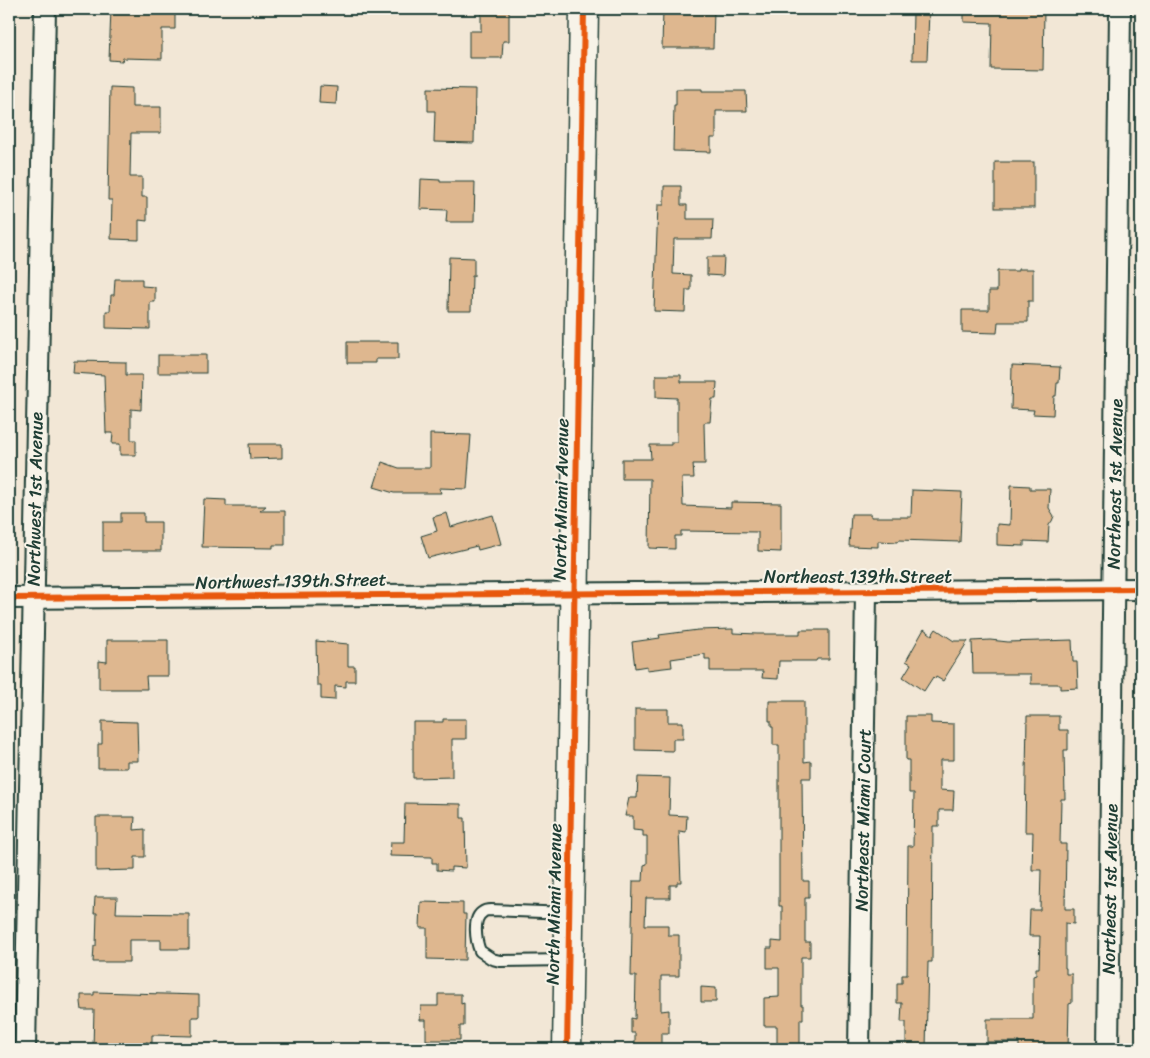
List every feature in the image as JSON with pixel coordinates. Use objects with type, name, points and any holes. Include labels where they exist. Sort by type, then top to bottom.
[{"type":"street","name":"Northwest 1st Avenue","points":[[25,1049],[44,9]]},
{"type":"street","name":"North Miami Avenue","points":[[567,1049],[584,9]]},
{"type":"street","name":"Northeast 1st Avenue","points":[[1108,1049],[1120,9]]},
{"type":"street","name":"Northeast 139th Street","points":[[574,593],[1141,589]]},
{"type":"street","name":"Northeast Miami Court","points":[[859,1049],[866,592]]},
{"type":"street","name":"Northwest 139th Street","points":[[9,598],[574,593]]},
{"type":"lane","points":[[568,960],[492,959],[480,951],[476,936],[479,916],[483,912],[491,910],[569,913]]},
{"type":"building","points":[[111,9],[175,9],[175,29],[162,29],[162,59],[123,58],[122,61],[109,60]]},
{"type":"building","points":[[481,9],[509,9],[509,41],[503,41],[502,58],[469,58],[469,31],[481,31]]},
{"type":"building","points":[[663,9],[714,9],[713,48],[662,48]]},
{"type":"building","points":[[964,9],[1044,9],[1043,70],[991,69],[992,23],[964,22]]},
{"type":"building","points":[[913,12],[929,12],[927,60],[912,60]]},
{"type":"building","points":[[320,86],[337,87],[336,104],[319,103]]},
{"type":"building","points":[[110,87],[132,88],[132,107],[161,107],[161,133],[131,133],[130,177],[142,177],[142,197],[147,197],[147,221],[139,220],[139,240],[111,239],[112,200],[108,200]]},
{"type":"building","points":[[428,88],[475,89],[474,143],[434,142],[435,111],[428,111]]},
{"type":"building","points":[[676,89],[746,91],[747,111],[716,111],[716,138],[711,138],[711,152],[673,151]]},
{"type":"building","points":[[995,162],[1034,162],[1034,208],[995,208]]},
{"type":"building","points":[[421,179],[440,180],[440,182],[475,182],[474,222],[446,222],[447,210],[420,209]]},
{"type":"building","points":[[664,186],[681,186],[681,205],[687,205],[687,219],[713,219],[712,239],[674,239],[673,274],[691,275],[691,290],[686,290],[685,312],[654,311],[658,205],[664,205]]},
{"type":"building","points":[[449,257],[474,258],[471,311],[448,311]]},
{"type":"building","points":[[707,257],[724,257],[723,276],[707,275]]},
{"type":"building","points":[[1018,269],[1033,269],[1033,301],[1028,301],[1028,322],[998,322],[997,333],[962,332],[962,310],[989,310],[989,291],[997,291],[997,271],[1018,271]]},
{"type":"building","points":[[115,279],[142,279],[142,286],[155,287],[155,302],[150,302],[150,329],[106,328],[106,311],[110,311]]},
{"type":"building","points":[[347,342],[398,342],[398,359],[376,359],[376,363],[347,363]]},
{"type":"building","points":[[158,355],[206,355],[206,373],[158,373]]},
{"type":"building","points":[[74,361],[126,362],[126,375],[142,375],[141,410],[131,409],[131,440],[136,440],[136,455],[120,455],[120,444],[112,444],[113,433],[106,433],[104,375],[73,373]]},
{"type":"building","points":[[1012,365],[1060,367],[1059,383],[1057,383],[1056,396],[1054,396],[1053,415],[1033,414],[1034,410],[1011,409]]},
{"type":"building","points":[[656,375],[681,375],[681,382],[717,382],[716,399],[712,399],[710,422],[705,422],[704,424],[705,464],[693,464],[694,478],[682,478],[683,506],[731,508],[731,502],[781,503],[781,552],[758,551],[758,532],[681,531],[681,536],[675,536],[675,549],[649,548],[650,479],[622,479],[622,459],[651,459],[650,445],[671,445],[671,442],[677,442],[677,398],[656,397]]},
{"type":"building","points":[[430,434],[471,435],[467,489],[439,488],[441,493],[394,493],[374,487],[382,462],[399,468],[430,468]]},
{"type":"building","points":[[249,444],[282,444],[282,458],[250,459]]},
{"type":"building","points":[[1011,485],[1030,486],[1030,489],[1050,489],[1049,508],[1054,516],[1049,525],[1048,542],[1024,541],[1024,546],[997,545],[997,524],[1010,525]]},
{"type":"building","points":[[912,490],[962,492],[960,542],[899,540],[898,542],[878,541],[878,547],[849,546],[851,514],[871,514],[871,517],[911,517]]},
{"type":"building","points":[[204,499],[226,500],[226,506],[266,506],[260,511],[285,511],[285,545],[273,545],[273,548],[202,547]]},
{"type":"building","points":[[121,513],[144,513],[144,522],[161,522],[161,551],[103,551],[103,522],[121,522]]},
{"type":"building","points":[[447,513],[451,527],[493,515],[501,544],[478,550],[477,546],[428,558],[421,536],[437,531],[433,517]]},
{"type":"building","points":[[733,629],[733,633],[758,634],[800,634],[800,630],[829,630],[829,659],[779,661],[778,679],[762,678],[763,671],[710,671],[710,659],[705,659],[705,654],[671,659],[672,667],[647,670],[647,666],[635,668],[632,642],[660,638],[659,635],[698,630]]},
{"type":"building","points":[[924,629],[932,635],[936,629],[954,641],[968,641],[943,681],[933,677],[924,691],[903,677],[911,664],[906,661]]},
{"type":"building","points":[[107,640],[168,640],[168,676],[146,676],[147,689],[99,689],[99,661],[107,662]]},
{"type":"building","points":[[1072,640],[1073,662],[1077,662],[1078,688],[1060,689],[1060,684],[1031,684],[1031,674],[973,674],[972,641],[1008,642]]},
{"type":"building","points":[[316,641],[348,644],[348,666],[355,666],[355,681],[346,681],[346,687],[335,686],[335,700],[321,699],[321,685],[317,685]]},
{"type":"building","points":[[769,701],[804,701],[804,762],[811,761],[811,778],[802,778],[803,881],[809,881],[809,898],[805,898],[805,942],[810,942],[810,957],[801,957],[801,1005],[803,1005],[803,1019],[800,1019],[800,1048],[777,1048],[777,1026],[764,1026],[764,998],[779,997],[779,968],[767,968],[767,948],[772,948],[772,941],[782,942],[782,906],[779,906],[779,745],[773,745],[773,727],[771,727],[771,721],[769,721]]},
{"type":"building","points":[[635,709],[668,709],[668,722],[683,722],[683,739],[673,739],[673,751],[635,750]]},
{"type":"building","points":[[906,716],[931,716],[931,723],[954,724],[954,760],[940,760],[940,790],[954,791],[953,810],[939,810],[939,826],[933,826],[932,962],[928,962],[926,1049],[906,1049],[906,1022],[901,1022],[902,1003],[897,1003],[897,983],[902,983],[902,975],[907,975],[908,846],[913,846],[914,793],[909,793],[909,760],[906,760]]},
{"type":"building","points":[[1027,716],[1059,716],[1059,730],[1068,730],[1068,750],[1064,750],[1065,799],[1061,799],[1060,844],[1066,844],[1065,909],[1074,909],[1074,924],[1065,923],[1065,968],[1066,974],[1072,974],[1072,1003],[1069,1004],[1068,1049],[1019,1049],[1019,1042],[987,1042],[987,1019],[1033,1019],[1033,976],[1036,975],[1036,968],[1039,968],[1040,936],[1029,936],[1030,910],[1040,910],[1041,870],[1032,870],[1033,832],[1025,832]]},
{"type":"building","points":[[443,719],[466,719],[466,739],[452,739],[452,777],[413,778],[413,722],[443,722]]},
{"type":"building","points":[[102,721],[137,722],[138,761],[127,761],[127,768],[98,768],[98,744],[102,744]]},
{"type":"building","points":[[638,777],[670,778],[669,815],[687,816],[686,832],[679,831],[681,882],[677,882],[677,885],[670,885],[670,898],[646,898],[645,925],[668,925],[668,935],[679,935],[679,976],[661,976],[661,1011],[669,1010],[669,1033],[661,1033],[661,1049],[635,1048],[635,1033],[631,1033],[631,1018],[635,1019],[636,976],[631,976],[633,881],[643,881],[644,865],[647,864],[647,836],[643,836],[643,831],[633,830],[633,816],[625,816],[629,798],[637,798]]},
{"type":"building","points":[[405,803],[461,804],[461,818],[465,818],[466,868],[451,867],[451,871],[437,870],[437,863],[432,863],[432,857],[390,856],[391,842],[404,842]]},
{"type":"building","points":[[96,817],[135,817],[134,830],[145,829],[145,857],[135,857],[135,870],[96,871]]},
{"type":"building","points":[[95,897],[117,897],[116,913],[189,914],[189,949],[161,949],[161,940],[129,940],[129,962],[93,962],[94,946],[96,946],[97,913],[94,913]]},
{"type":"building","points":[[421,902],[463,903],[463,914],[466,914],[465,960],[427,959],[427,928],[420,928]]},
{"type":"building","points":[[701,987],[716,988],[716,1002],[701,1002]]},
{"type":"building","points":[[94,992],[199,995],[199,1017],[192,1017],[192,1036],[152,1035],[152,1043],[146,1042],[146,1049],[93,1048],[94,1010],[82,1010],[81,995],[94,995]]},
{"type":"building","points":[[438,994],[461,994],[461,1004],[464,1003],[464,1026],[460,1026],[460,1040],[426,1040],[426,1020],[420,1020],[421,1006],[438,1006]]},
{"type":"cycle path","points":[[567,1049],[584,9]]},
{"type":"cycle path","points":[[9,598],[1141,589]]}]
